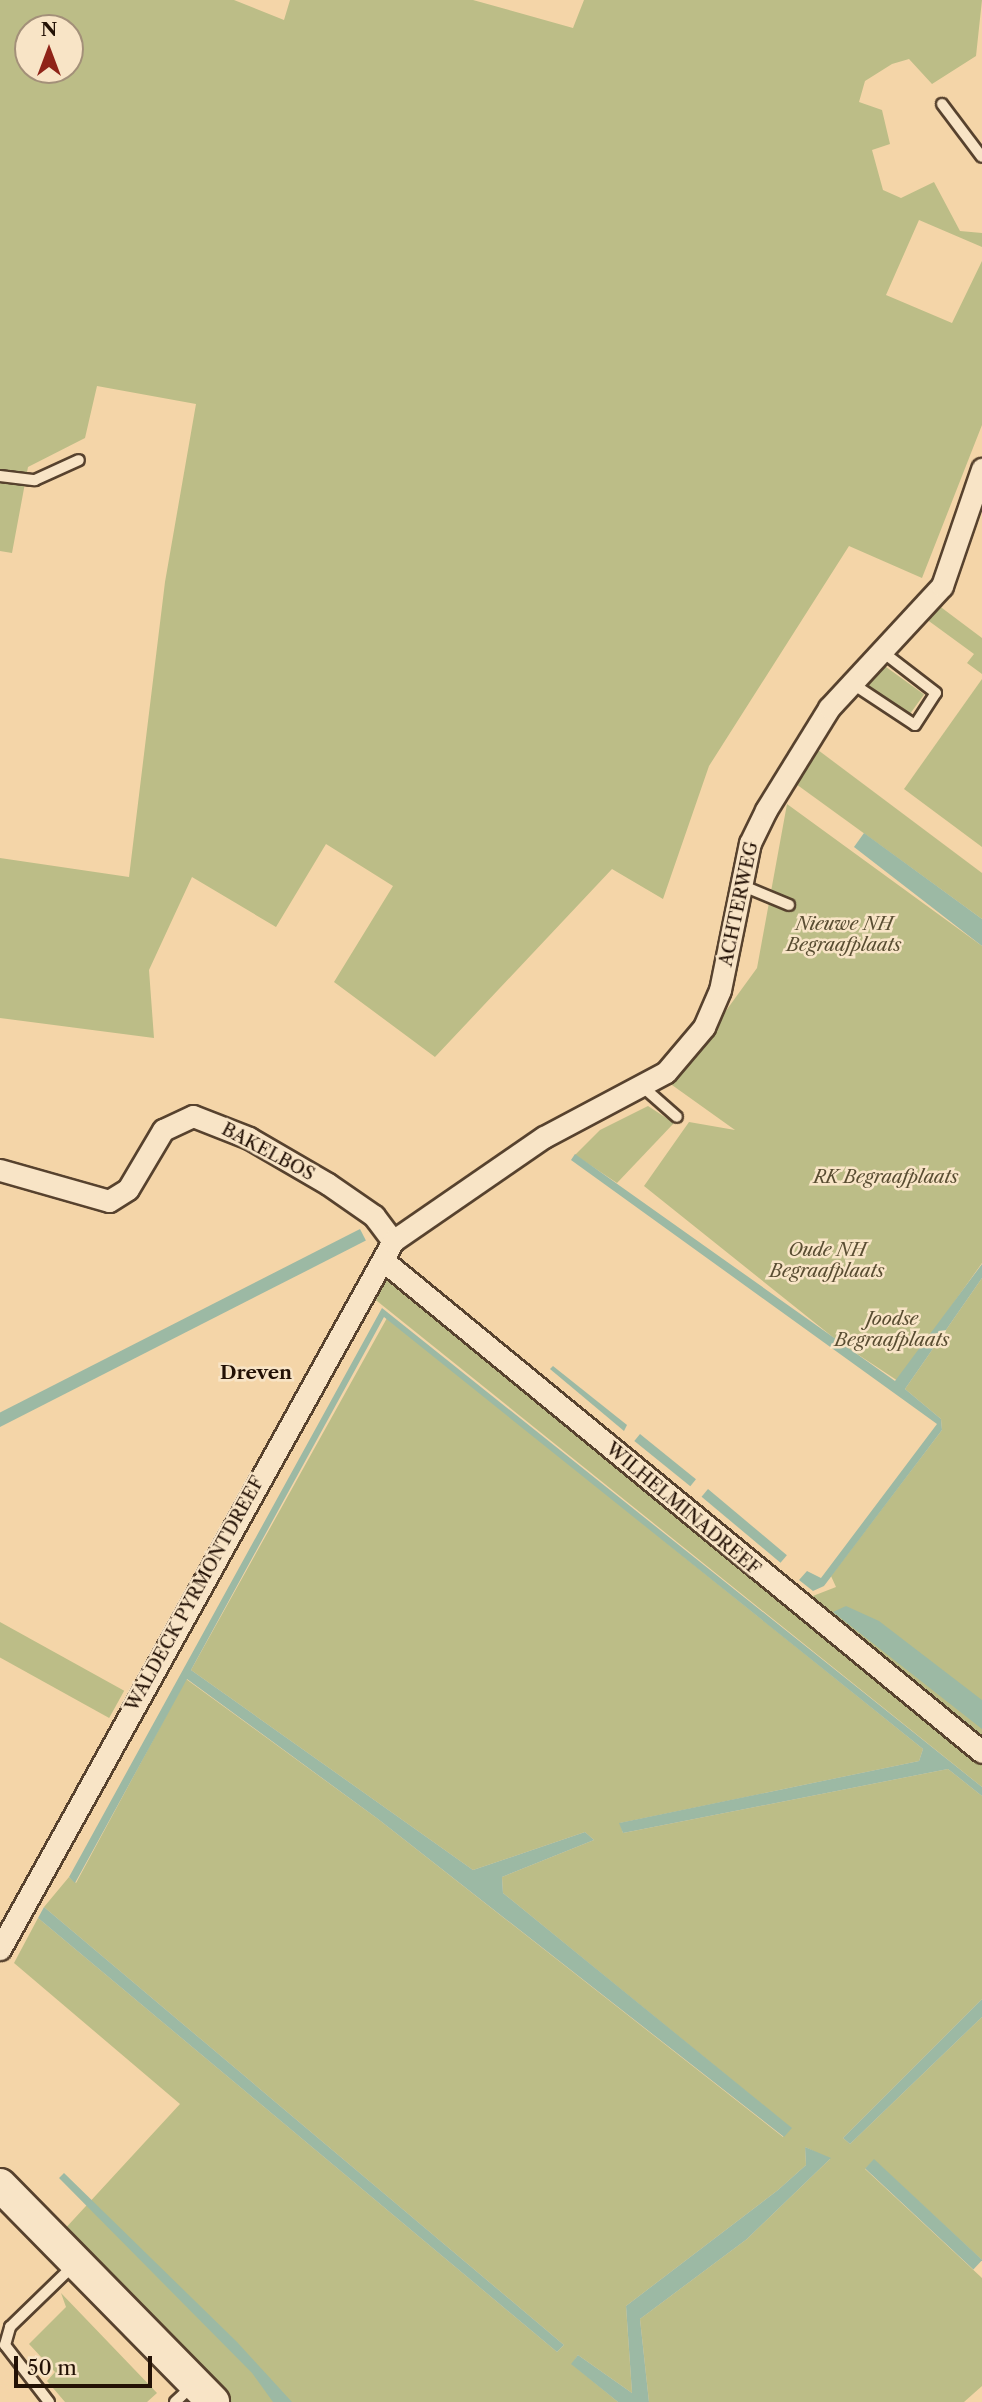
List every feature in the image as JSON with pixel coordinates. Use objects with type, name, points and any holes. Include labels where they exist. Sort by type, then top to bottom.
[{"type":"street","name":"ACHTERWEG","points":[[393,1241],[544,1137],[643,1087],[686,1053],[713,1011],[750,844],[782,779],[853,684],[884,653],[942,586],[982,469]]},
{"type":"street","name":"BAKELBOS","points":[[0,1170],[109,1201],[128,1189],[163,1130],[193,1116],[249,1138],[328,1184],[374,1216],[393,1241]]},
{"type":"street","name":"WALDECK PYRMONTDREEF","points":[[0,1949],[366,1283],[385,1262],[393,1241]]},
{"type":"street","name":"WILHELMINADREEF","points":[[385,1262],[982,1752]]},
{"type":"street","points":[[0,2185],[76,2263],[194,2396]]},
{"type":"lane","points":[[942,104],[982,157]]},
{"type":"lane","points":[[0,476],[36,480],[79,460]]},
{"type":"lane","points":[[853,684],[915,726],[936,693],[884,653]]},
{"type":"lane","points":[[741,884],[789,905]]},
{"type":"lane","points":[[643,1087],[677,1117]]},
{"type":"lane","points":[[49,2402],[5,2345],[9,2327],[76,2263]]},
{"type":"green space","points":[[0,0],[234,0],[284,20],[290,0],[473,0],[573,28],[584,0],[982,0],[976,56],[932,84],[909,59],[892,64],[865,81],[859,102],[882,110],[890,144],[872,150],[883,190],[901,198],[934,182],[960,231],[982,233],[982,247],[919,220],[886,295],[952,323],[982,261],[982,425],[922,578],[849,546],[709,766],[663,899],[612,869],[435,1057],[334,982],[393,886],[326,844],[276,927],[192,877],[149,970],[154,1038],[0,1018],[0,858],[129,877],[165,582],[196,404],[97,386],[85,438],[28,467],[12,553],[0,551]]},
{"type":"green space","points":[[938,605],[982,638],[982,674],[967,663],[974,654],[922,616]]},
{"type":"green space","points":[[882,664],[924,695],[909,716],[867,685]]},
{"type":"green space","points":[[982,679],[982,847],[904,789]]},
{"type":"green space","points":[[814,747],[982,873],[982,919],[796,784]]},
{"type":"green space","points":[[787,804],[982,946],[982,1263],[898,1381],[839,1342],[644,1186],[689,1122],[735,1130],[672,1085],[757,968]]},
{"type":"green space","points":[[648,1106],[674,1123],[617,1183],[575,1155],[600,1130]]},
{"type":"green space","points":[[982,1278],[982,1741],[800,1601],[836,1587],[831,1576],[942,1430],[941,1419],[905,1389]]},
{"type":"green space","points":[[386,1280],[982,1765],[982,1787],[372,1297]]},
{"type":"green space","points":[[387,1318],[923,1749],[919,1761],[620,1823],[623,1833],[948,1769],[982,1796],[982,1999],[843,2138],[850,2144],[982,2017],[982,2260],[874,2160],[865,2169],[982,2278],[982,2386],[964,2402],[649,2402],[640,2319],[747,2239],[830,2159],[805,2147],[806,2165],[778,2190],[626,2306],[632,2393],[578,2355],[572,2364],[618,2402],[230,2402],[62,2232],[180,2104],[14,1963],[38,1918],[557,2352],[564,2345],[44,1907],[69,1877],[76,1883],[186,1679],[378,1819],[783,2137],[791,2128],[503,1893],[502,1877],[594,1840],[585,1832],[473,1870],[191,1670]]},
{"type":"green space","points":[[0,1622],[124,1691],[109,1718],[0,1657]]},
{"type":"green space","points":[[61,2293],[157,2393],[147,2402],[65,2402],[47,2381],[55,2372],[29,2344],[66,2307]]},
{"type":"shaded area","points":[[864,833],[982,919],[982,946],[854,847]]},
{"type":"shaded area","points":[[575,1154],[895,1381],[982,1264],[982,1278],[905,1389],[941,1419],[942,1430],[824,1586],[813,1591],[799,1580],[807,1571],[821,1578],[937,1424],[571,1160]]},
{"type":"shaded area","points":[[360,1229],[366,1241],[0,1427],[0,1412]]},
{"type":"shaded area","points":[[382,1308],[982,1787],[982,1796],[948,1769],[623,1833],[619,1823],[919,1761],[923,1749],[384,1317],[191,1670],[473,1870],[585,1832],[594,1840],[502,1877],[503,1893],[792,2128],[784,2137],[378,1819],[187,1679],[75,1883],[69,1877]]},
{"type":"shaded area","points":[[553,1366],[627,1425],[624,1431],[550,1369]]},
{"type":"shaded area","points":[[640,1434],[696,1479],[690,1486],[634,1441]]},
{"type":"shaded area","points":[[708,1489],[787,1555],[780,1563],[702,1497]]},
{"type":"shaded area","points":[[846,1606],[879,1621],[982,1700],[982,1729],[833,1612]]},
{"type":"shaded area","points":[[44,1907],[564,2345],[557,2352],[38,1918]]},
{"type":"shaded area","points":[[982,1999],[982,2017],[850,2144],[843,2138]]},
{"type":"shaded area","points":[[805,2147],[831,2158],[747,2239],[640,2319],[649,2402],[618,2402],[571,2364],[578,2355],[632,2393],[626,2306],[778,2190],[806,2165]]},
{"type":"shaded area","points":[[874,2159],[982,2260],[973,2269],[865,2169]]},
{"type":"shaded area","points":[[64,2173],[237,2342],[292,2402],[273,2402],[252,2373],[59,2178]]},
{"type":"district","name":"Dreven","points":[[256,1373]]},
{"type":"park label","name":"Nieuwe NH Begraafplaats","points":[[844,935]]},
{"type":"park label","name":"RK Begraafplaats","points":[[886,1177]]},
{"type":"park label","name":"Oude NH Begraafplaats","points":[[827,1261]]},
{"type":"park label","name":"Joodse Begraafplaats","points":[[892,1330]]}]
